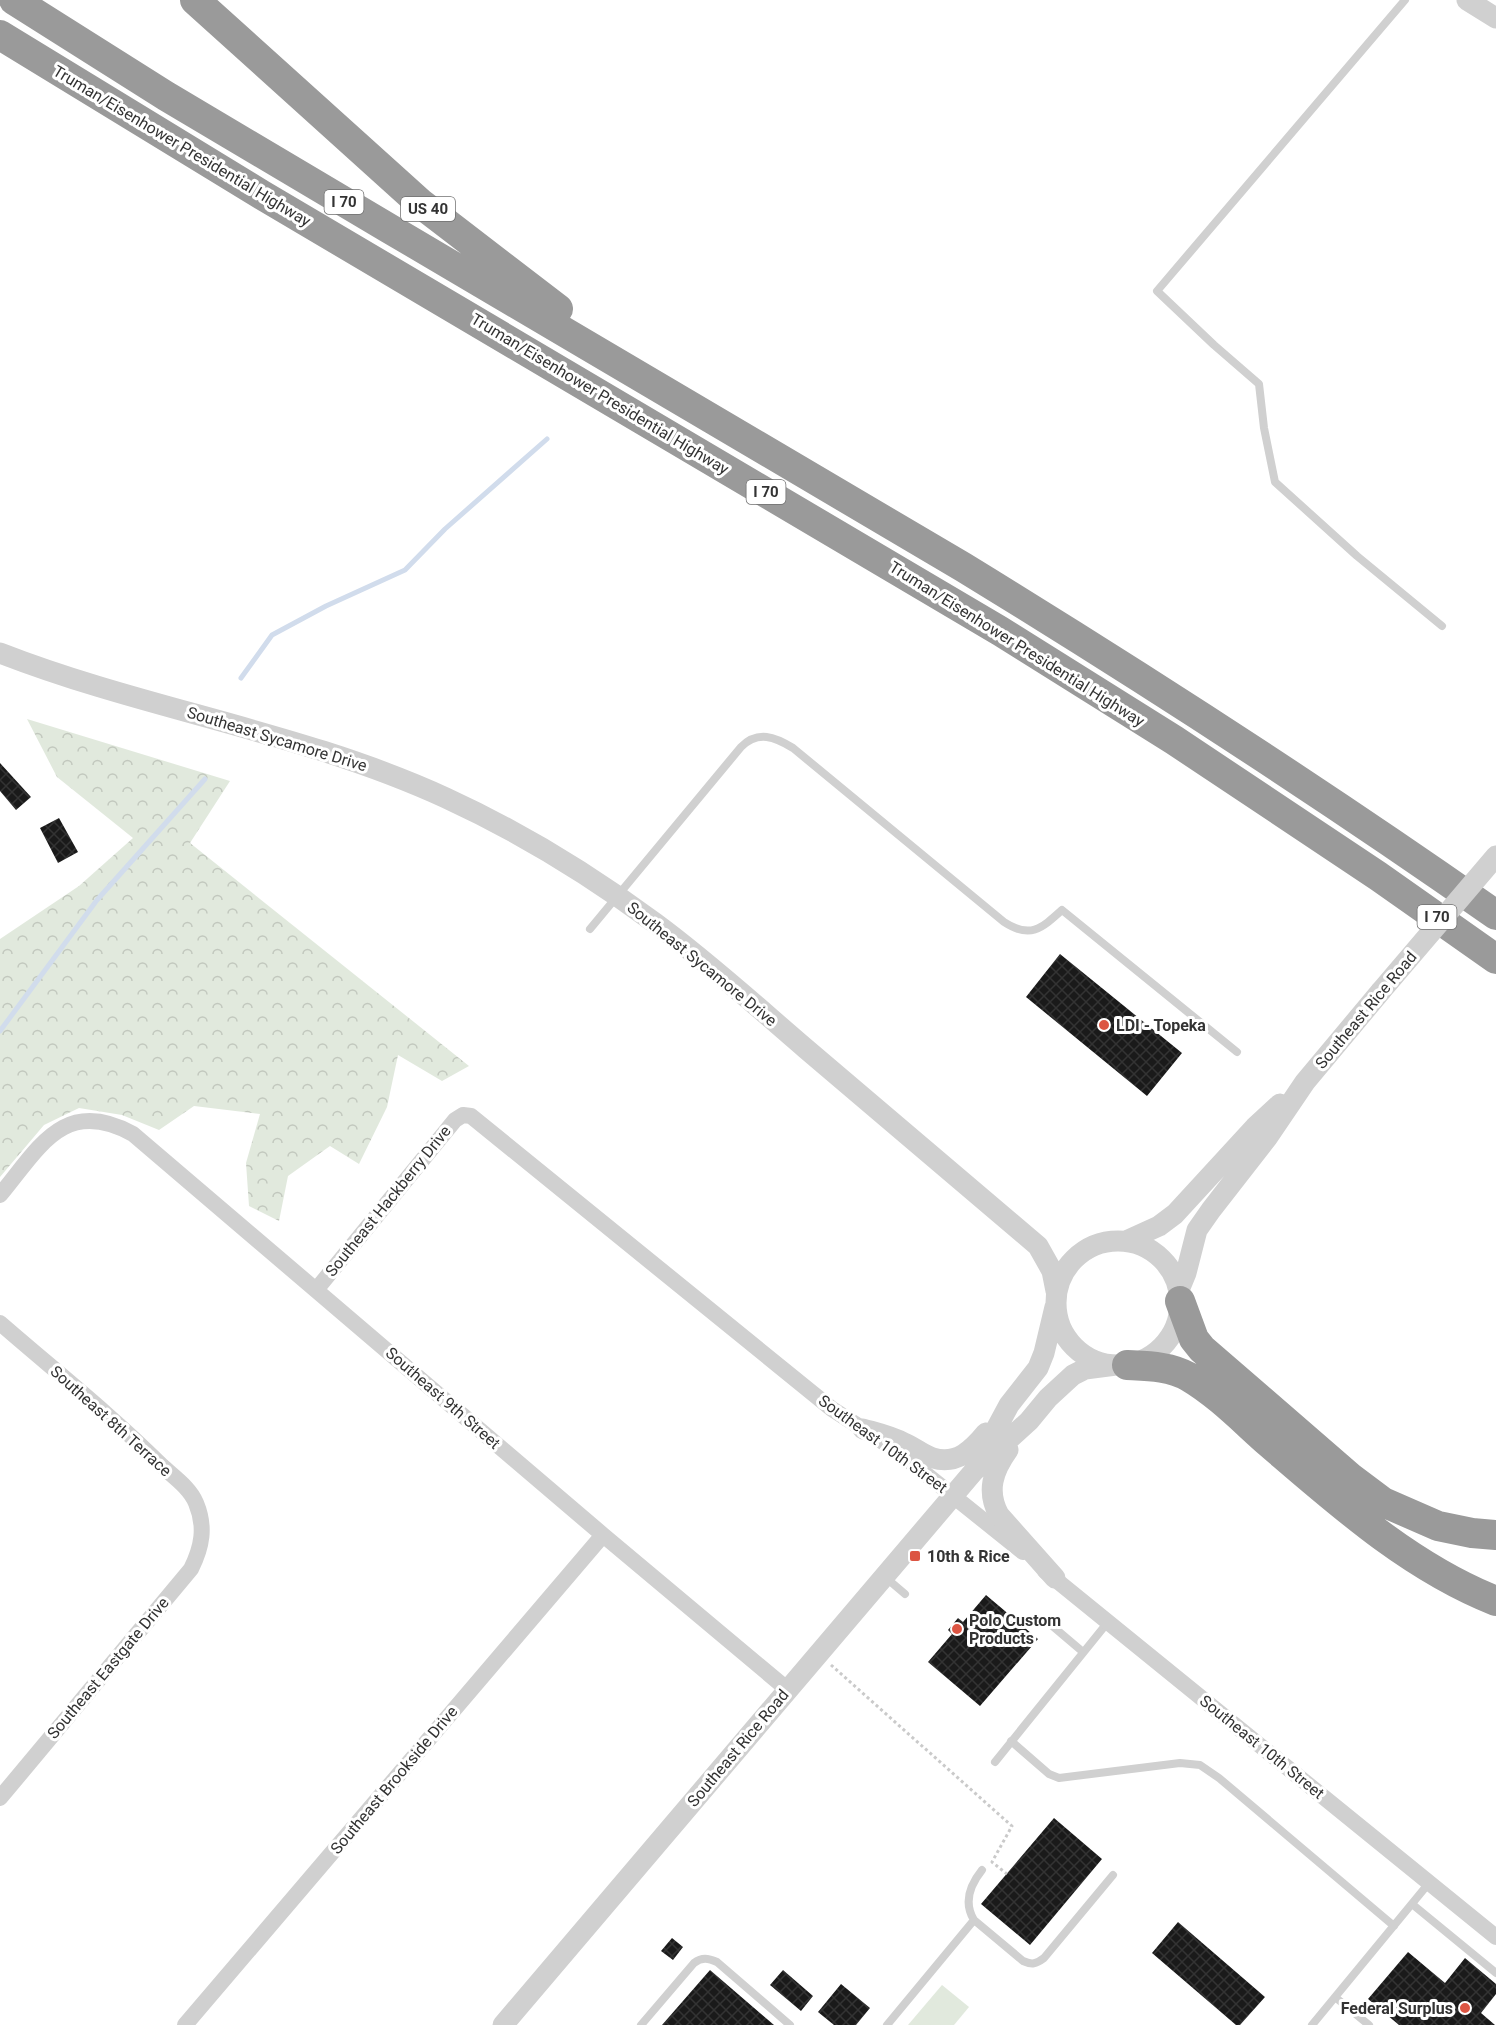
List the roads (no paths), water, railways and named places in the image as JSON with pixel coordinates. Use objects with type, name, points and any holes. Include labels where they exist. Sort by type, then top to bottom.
[{"type":"highway","name":"I 70","points":[[14,0],[166,96],[963,567],[1093,647],[1394,844],[1496,915]]},
{"type":"highway","name":"US 40","points":[[195,0],[420,203],[678,399]]},
{"type":"highway","name":"Truman/Eisenhower Presidential Highway","points":[[0,35],[144,124],[1000,631],[1174,740],[1378,876],[1496,959]]},
{"type":"highway","points":[[0,53],[42,76],[144,124]]},
{"type":"highway","points":[[1394,844],[1496,903]]},
{"type":"highway","points":[[1378,876],[1496,974]]},
{"type":"highway","points":[[1180,1295],[1194,1339],[1202,1349],[1351,1478],[1383,1502],[1438,1526],[1496,1535]]},
{"type":"highway","points":[[1121,1365],[1150,1366],[1188,1376],[1381,1535],[1452,1580],[1496,1601]]},
{"type":"street","points":[[1467,0],[1496,18]]},
{"type":"street","name":"Southeast Sycamore Drive","points":[[0,653],[92,685],[306,745],[388,773],[502,825],[618,896],[683,945],[1038,1246],[1052,1271],[1056,1299]]},
{"type":"street","name":"Southeast Rice Road","points":[[1180,1295],[1197,1230],[1211,1210],[1267,1138],[1305,1082],[1496,856]]},
{"type":"street","name":"Southeast Rice Road","points":[[1125,1241],[1159,1226],[1175,1214],[1255,1127],[1305,1082]]},
{"type":"street","name":"Southeast Hackberry Drive","points":[[316,1290],[455,1120],[463,1115]]},
{"type":"street","name":"Southeast 10th Street","points":[[463,1115],[476,1118],[832,1408],[897,1451],[1496,1938]]},
{"type":"street","name":"Southeast 9th Street","points":[[0,1195],[51,1135],[67,1124],[92,1120],[110,1123],[133,1134],[788,1690]]},
{"type":"street","points":[[1125,1241],[1146,1247],[1164,1260],[1171,1269],[1180,1295],[1179,1316],[1166,1343],[1141,1361],[1121,1365],[1093,1360],[1074,1347],[1061,1329],[1056,1299],[1060,1278],[1076,1256],[1099,1243],[1125,1241]]},
{"type":"street","name":"Southeast Rice Road","points":[[974,1471],[1009,1405],[1038,1368],[1044,1353],[1056,1299]]},
{"type":"street","name":"Southeast 8th Terrace","points":[[0,1323],[146,1450],[191,1494],[201,1516],[202,1531]]},
{"type":"street","name":"Southeast Rice Road","points":[[503,2025],[974,1471],[1029,1421],[1048,1398],[1073,1375],[1085,1369],[1121,1365]]},
{"type":"street","points":[[863,1428],[889,1436],[932,1458],[945,1460],[971,1450],[1009,1405]]},
{"type":"street","points":[[1029,1421],[998,1463],[992,1484],[993,1505],[999,1515],[1055,1578]]},
{"type":"street","name":"Southeast Eastgate Drive","points":[[0,1798],[191,1569],[199,1553],[202,1531]]},
{"type":"street","name":"Southeast Brookside Drive","points":[[185,2025],[603,1535]]},
{"type":"lane","points":[[1405,0],[1157,291],[1259,384],[1264,428],[1275,482],[1357,556],[1442,626]]},
{"type":"lane","points":[[590,929],[741,747],[748,740],[771,737],[793,748],[1004,922],[1016,930],[1026,932],[1037,930],[1062,910],[1237,1052]]},
{"type":"lane","points":[[884,1576],[905,1594]]},
{"type":"lane","points":[[994,1761],[1108,1622]]},
{"type":"lane","points":[[1050,1624],[1083,1652]]},
{"type":"lane","points":[[1011,1741],[1049,1774],[1059,1778],[1180,1763],[1200,1765],[1219,1778],[1394,1926]]},
{"type":"lane","points":[[982,1870],[975,1879],[968,1897],[968,1905],[974,1920],[1023,1961],[1030,1964],[1038,1963],[1044,1958],[1113,1875]]},
{"type":"lane","points":[[1312,2025],[1429,1883]]},
{"type":"lane","points":[[1412,1904],[1496,1973]]},
{"type":"lane","points":[[887,2025],[974,1920]]},
{"type":"lane","points":[[641,2025],[694,1963],[707,1958],[717,1962],[790,2025]]},
{"type":"lane","points":[[1335,1997],[1370,2025]]},
{"type":"waterway","points":[[241,678],[272,635],[326,606],[405,570],[445,529],[547,439]]},
{"type":"waterway","points":[[0,1031],[97,900],[205,779]]},
{"type":"place","name":"LDI - Topeka","points":[[1104,1025]]},
{"type":"place","name":"10th & Rice","points":[[915,1556]]},
{"type":"place","name":"Polo Custom Products","points":[[957,1629]]},
{"type":"place","name":"Federal Surplus","points":[[1465,2008]]}]
